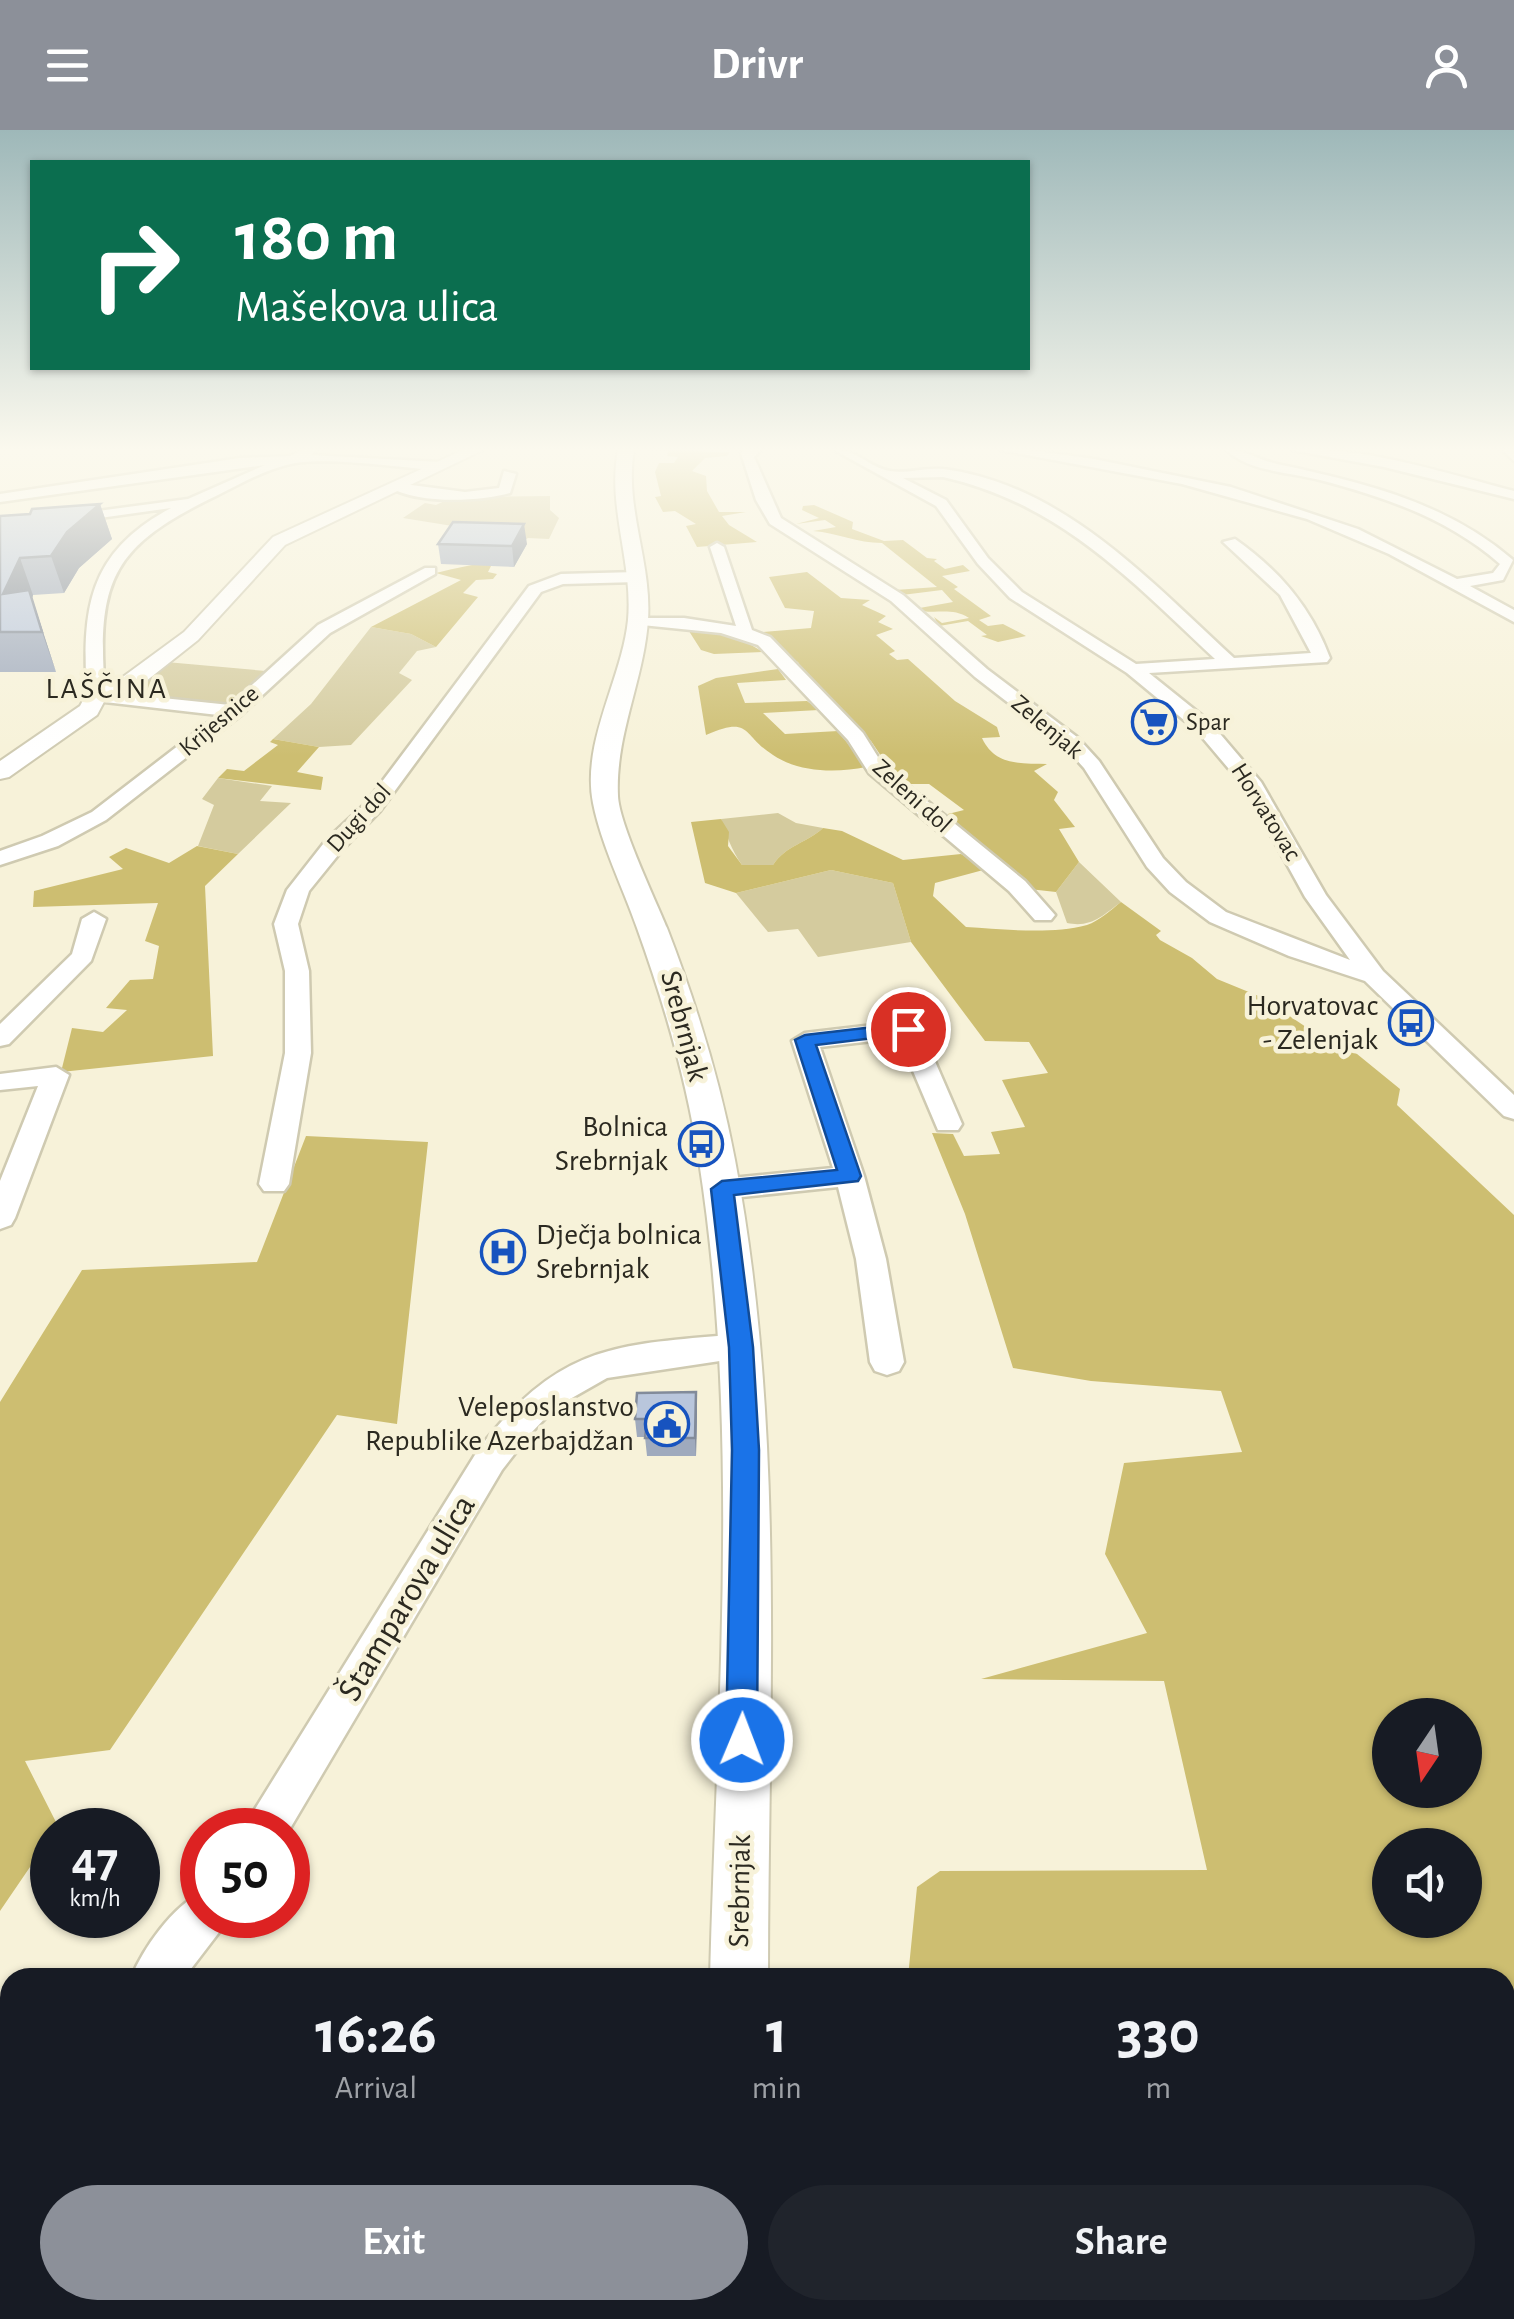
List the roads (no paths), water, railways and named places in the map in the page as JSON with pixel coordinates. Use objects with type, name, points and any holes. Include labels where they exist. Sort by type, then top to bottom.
[{"type":"main road","points":[[0,772],[89,710],[96,696],[128,684],[191,636],[268,552]]},
{"type":"main road","name":"Srebrnjak","points":[[632,552],[638,621],[607,753],[606,801],[683,1010],[722,1189],[741,1347],[746,1450],[739,1968]]},
{"type":"street","points":[[120,552],[102,577],[95,604],[96,696],[234,711]]},
{"type":"street","points":[[719,552],[744,621],[744,632]]},
{"type":"street","name":"Zelenjak","points":[[825,552],[897,598],[980,674],[1070,741],[1092,765],[1155,862],[1178,887],[1218,917],[1297,951],[1374,976]]},
{"type":"street","name":"Horvatovac","points":[[977,552],[1016,596],[1134,669],[1182,707],[1237,764],[1267,806],[1316,897],[1374,976],[1514,1110]]},
{"type":"street","points":[[1102,552],[1230,664]]},
{"type":"street","points":[[1134,669],[1321,658],[1313,633],[1283,587],[1244,552]]},
{"type":"street","points":[[1395,552],[1514,618]]},
{"type":"street","points":[[1454,584],[1498,577],[1508,564],[1496,552]]},
{"type":"street","name":"Krijesnice","points":[[0,858],[99,816],[234,711],[324,628],[430,571]]},
{"type":"street","name":"Dugi dol","points":[[274,1184],[298,1053],[297,971],[286,924],[298,890],[372,807],[535,589],[562,579],[636,576]]},
{"type":"street","name":"Zeleni dol","points":[[638,621],[664,620],[744,632],[764,641],[832,710],[886,778],[1017,886],[1044,914]]},
{"type":"street","points":[[1,1036],[83,956],[94,919]]},
{"type":"street","points":[[887,1362],[872,1259],[850,1176],[805,1040],[908,1029],[948,1124]]},
{"type":"street","points":[[0,1082],[56,1075],[0,1218]]},
{"type":"street","points":[[722,1189],[850,1176]]},
{"type":"street","name":"Štamparova ulica","points":[[277,1808],[490,1460],[533,1404],[562,1382],[619,1360],[741,1347]]},
{"type":"street","points":[[162,1968],[186,1938]]},
{"type":"place","name":"Spar","points":[[1154,722]]},
{"type":"place","name":"Horvatovac - Zelenjak","points":[[1411,1023]]},
{"type":"place","name":"Bolnica Srebrnjak","points":[[701,1144]]},
{"type":"place","name":"Dječja bolnica Srebrnjak","points":[[503,1252]]},
{"type":"place","name":"Veleposlanstvo Republike Azerbajdžan","points":[[667,1424]]},
{"type":"district","name":"LAŠČINA","points":[[107,689]]}]
